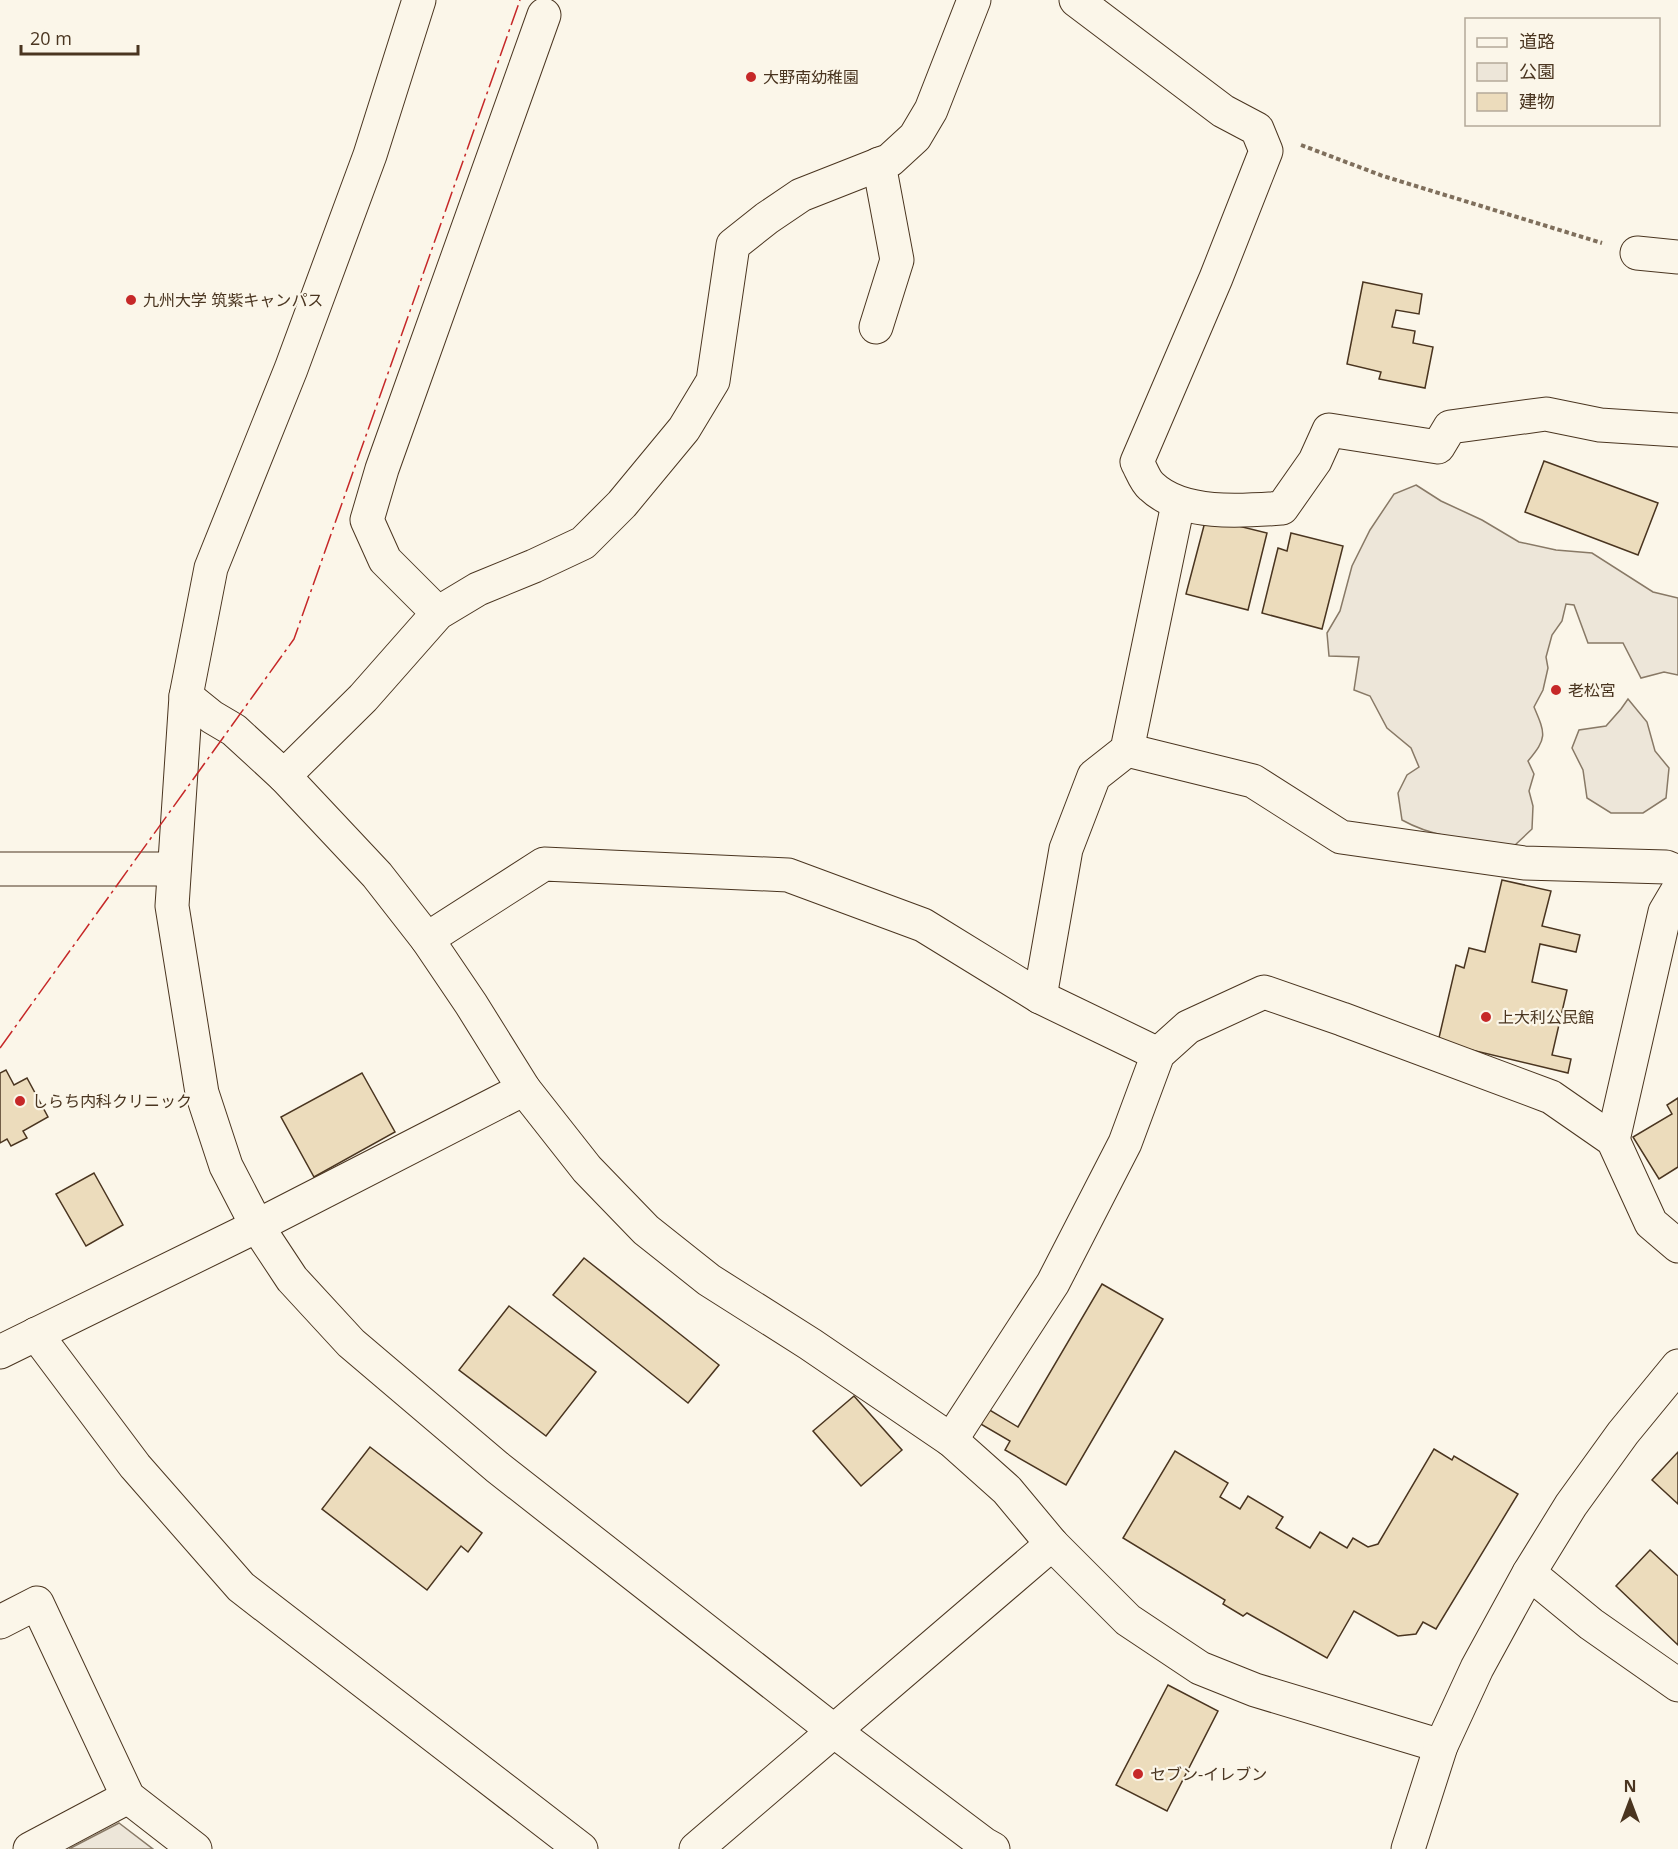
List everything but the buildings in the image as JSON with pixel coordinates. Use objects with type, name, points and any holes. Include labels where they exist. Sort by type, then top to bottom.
[{"type":"street","points":[[419,0],[366,166],[291,369],[211,568],[186,696],[172,906],[202,1093],[226,1166],[257,1226],[292,1279],[351,1343],[497,1467],[834,1731],[993,1849]]},
{"type":"street","points":[[284,776],[363,698],[438,613],[478,589],[583,543],[622,504],[684,429],[713,381],[733,245],[766,218],[801,195],[890,160],[915,137],[931,110],[974,0]]},
{"type":"street","points":[[1076,0],[1223,111],[1257,129],[1266,151],[1137,462],[1150,486],[1178,504],[1237,512],[1282,508],[1315,461],[1329,430],[1438,447],[1450,427],[1546,414],[1600,425],[1678,430]]},
{"type":"street","points":[[438,613],[385,560],[367,520],[382,469],[544,15]]},
{"type":"street","points":[[876,327],[897,260],[879,164]]},
{"type":"street","points":[[1637,253],[1678,257]]},
{"type":"street","points":[[1040,997],[1066,849],[1094,776],[1127,750],[1178,504]]},
{"type":"street","points":[[186,696],[234,730],[284,776],[377,875],[428,939],[524,1089],[587,1169],[646,1230],[709,1280],[810,1344],[951,1440],[1007,1490],[1052,1544],[1128,1620],[1200,1668],[1255,1690],[1441,1746]]},
{"type":"street","points":[[1127,750],[1252,781],[1341,837],[1524,863],[1666,867],[1678,872]]},
{"type":"street","points":[[428,939],[544,864],[788,875],[923,925],[1040,997],[1158,1054]]},
{"type":"street","points":[[0,869],[174,868]]},
{"type":"street","points":[[1613,1140],[1665,912],[1678,890]]},
{"type":"street","points":[[951,1440],[1053,1283],[1125,1143],[1158,1054],[1188,1027],[1264,992],[1551,1097],[1613,1140],[1652,1223],[1678,1246]]},
{"type":"street","points":[[0,1352],[257,1226],[524,1089]]},
{"type":"street","points":[[36,1334],[135,1466],[241,1587],[581,1849]]},
{"type":"street","points":[[1407,1849],[1441,1746],[1477,1668],[1529,1573],[1571,1505],[1623,1433],[1678,1366]]},
{"type":"street","points":[[696,1849],[1052,1544]]},
{"type":"street","points":[[1529,1573],[1591,1624],[1678,1685]]},
{"type":"street","points":[[0,1622],[37,1603],[128,1797],[195,1849]]},
{"type":"street","points":[[30,1849],[128,1797]]},
{"type":"path","points":[[1257,129],[1383,176],[1637,253]]},
{"type":"green space","points":[[1416,485],[1441,501],[1482,520],[1519,542],[1556,550],[1592,553],[1653,592],[1678,598],[1678,675],[1664,672],[1641,678],[1623,643],[1588,643],[1574,605],[1566,604],[1562,621],[1552,635],[1546,657],[1548,668],[1543,690],[1534,707],[1543,736],[1539,747],[1528,761],[1534,774],[1529,791],[1533,806],[1532,829],[1514,846],[1442,835],[1402,820],[1398,793],[1407,775],[1419,767],[1411,748],[1387,728],[1370,696],[1354,690],[1359,657],[1329,656],[1327,633],[1340,611],[1352,566],[1370,530],[1394,494]]},
{"type":"green space","points":[[1628,699],[1647,722],[1655,751],[1669,768],[1666,798],[1643,813],[1611,813],[1587,798],[1583,770],[1572,748],[1579,730],[1606,726]]},
{"type":"green space","points":[[119,1823],[153,1849],[69,1849]]},
{"type":"power","points":[[0,1048],[294,639],[520,0]]},
{"type":"place","name":"大野南幼稚園","points":[[751,77]]},
{"type":"place","name":"九州大学 筑紫キャンパス","points":[[131,300]]},
{"type":"place","name":"老松宮","points":[[1556,690]]},
{"type":"place","name":"上大利公民館","points":[[1486,1017]]},
{"type":"place","name":"しらち内科クリニック","points":[[20,1101]]},
{"type":"place","name":"セブン-イレブン","points":[[1138,1774]]}]
